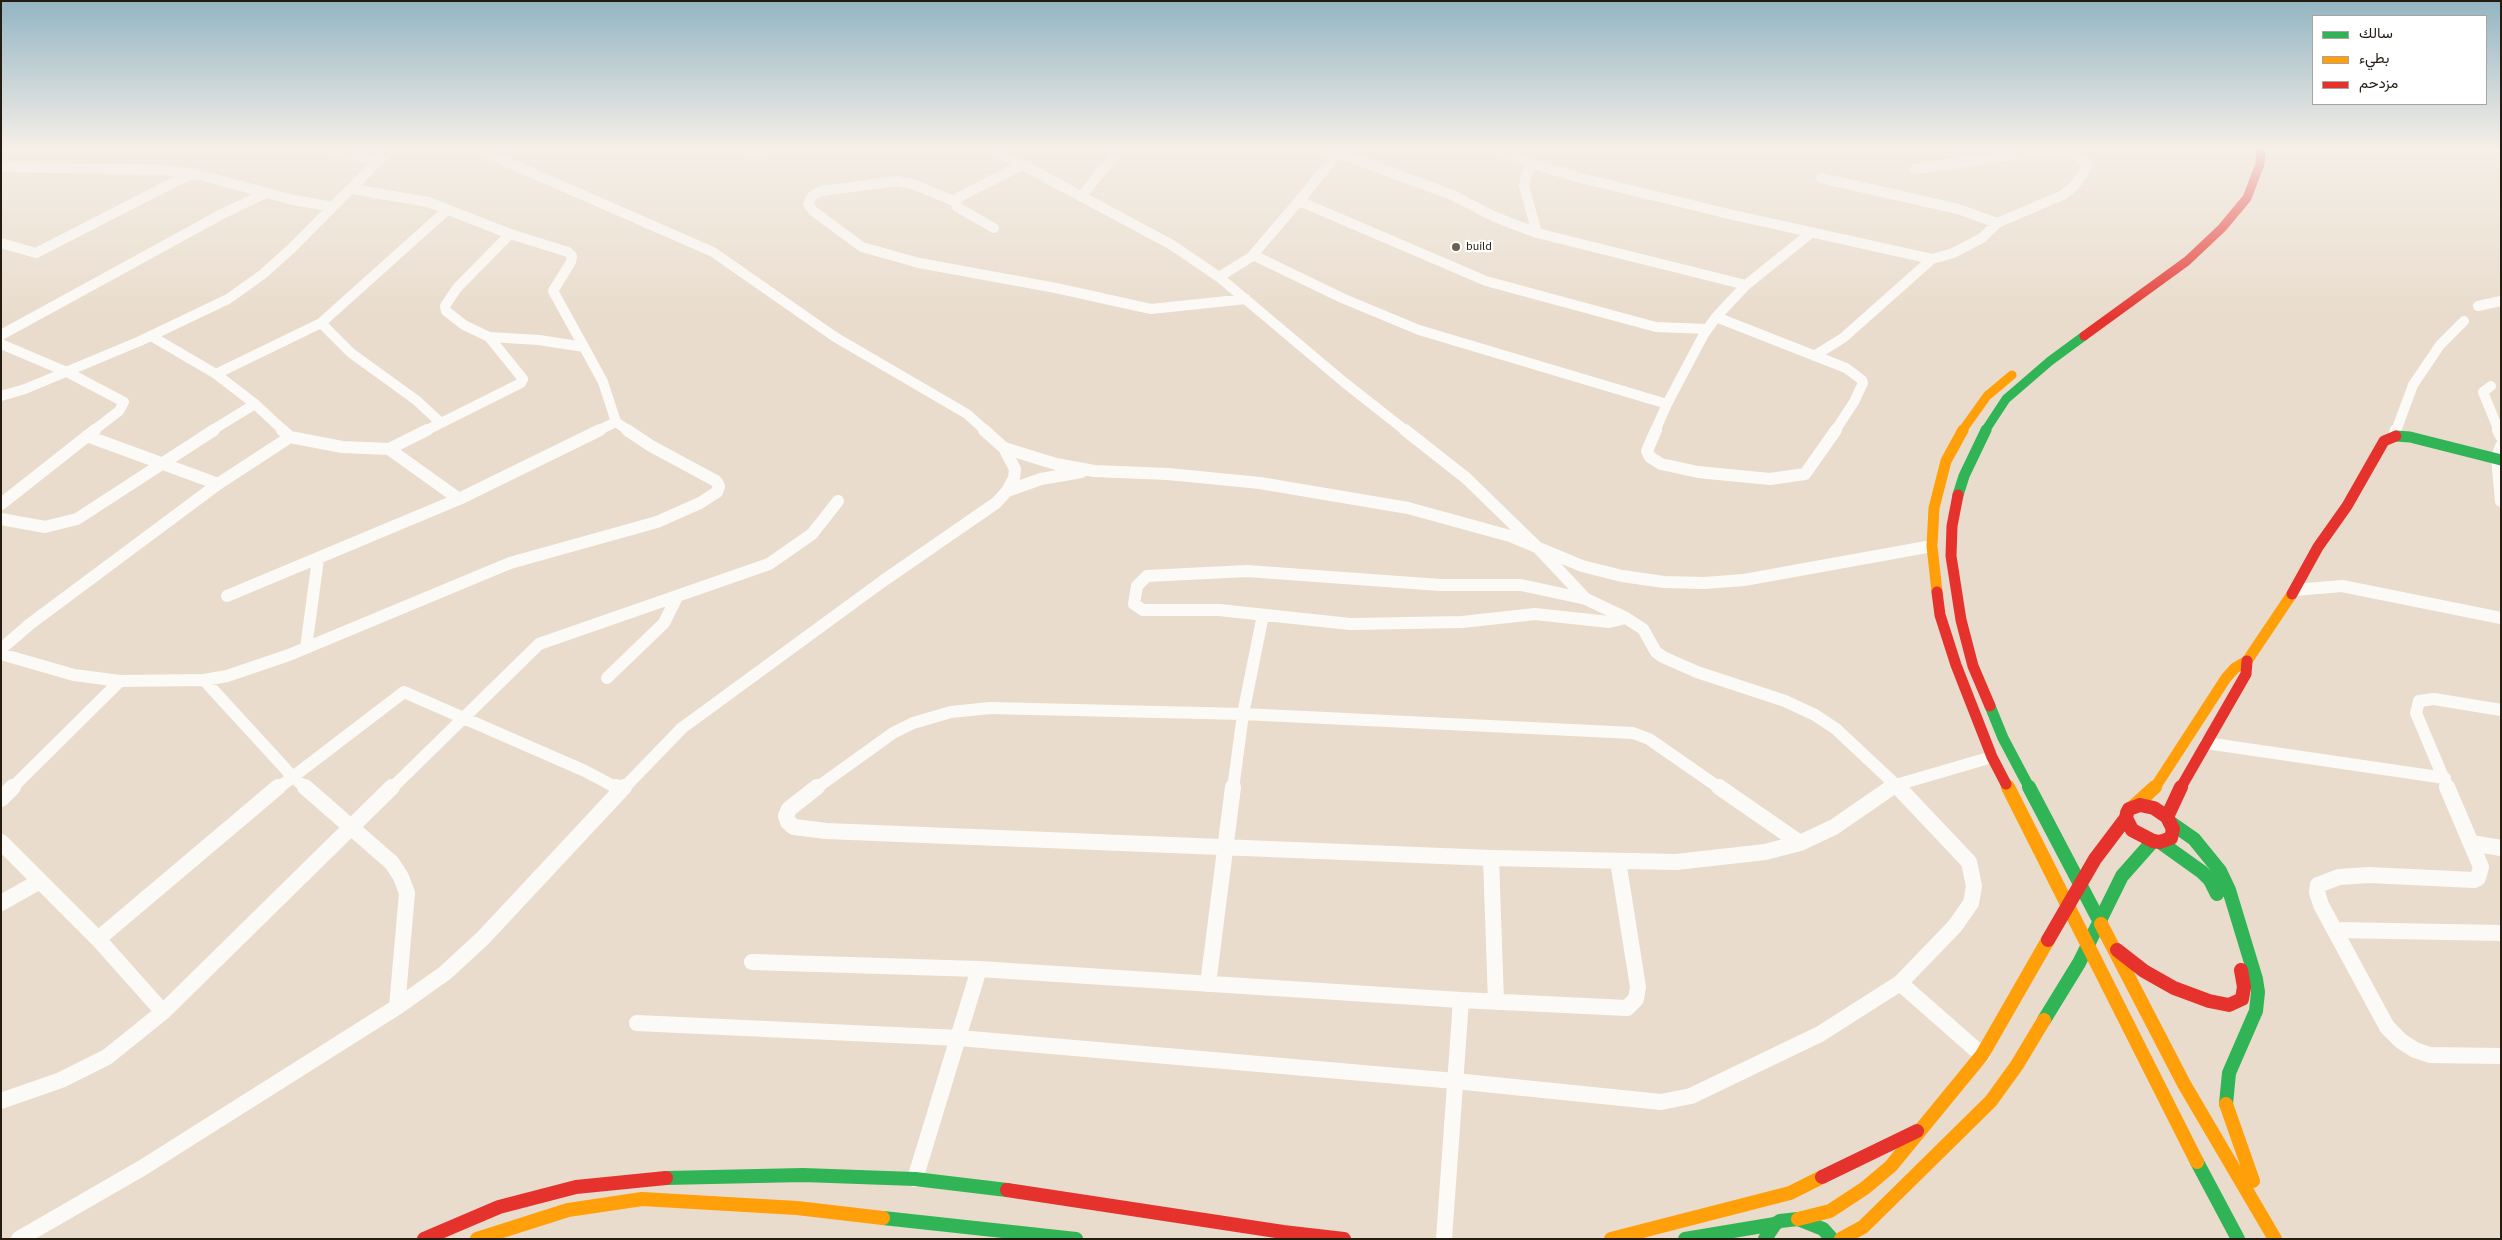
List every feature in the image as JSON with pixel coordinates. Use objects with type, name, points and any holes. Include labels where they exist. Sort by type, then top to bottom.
[{"type":"main road","points":[[2240,206],[2222,228],[2187,261],[2050,361],[2006,399],[1986,428],[1964,476],[1956,502],[1952,526],[1951,556],[1961,620],[1973,666],[2003,738],[2184,1084],[2273,1235]]},
{"type":"main road","points":[[2202,231],[2220,212]]},
{"type":"main road","points":[[2151,273],[2174,255]]},
{"type":"main road","points":[[2020,368],[1987,396],[1970,419],[1946,461],[1934,508],[1932,546],[1940,616],[1956,665],[1992,757],[2158,1087],[2238,1239]]},
{"type":"main road","points":[[1841,1239],[1863,1227],[1886,1206],[1992,1101],[2017,1065],[2079,963],[2122,876],[2156,842],[2170,838],[2173,834],[2169,820],[2175,797],[2246,674],[2247,662],[2295,590],[2305,567],[2346,506],[2384,441],[2394,436],[2410,437],[2499,459]]},
{"type":"main road","points":[[1685,1239],[1775,1224],[1780,1221],[1798,1219],[1830,1211],[1865,1188],[1890,1166],[1982,1055],[2095,859],[2126,818],[2129,809],[2157,786],[2226,678],[2235,668],[2247,662]]},
{"type":"main road","points":[[2134,806],[2154,808],[2194,839],[2220,871],[2228,890],[2256,979],[2258,992],[2256,1011],[2229,1073],[2226,1103],[2273,1235]]},
{"type":"main road","points":[[2126,818],[2132,830],[2156,842],[2202,872],[2215,888],[2221,907]]},
{"type":"main road","points":[[2112,946],[2161,982],[2194,996],[2229,1005],[2242,999],[2244,987],[2242,973],[2233,945]]},
{"type":"main road","points":[[1611,1239],[1790,1193],[1924,1127]]},
{"type":"main road","points":[[424,1239],[499,1207],[576,1187],[651,1178],[803,1175],[915,1179],[1051,1196],[1260,1233],[1344,1239]]},
{"type":"main road","points":[[477,1239],[568,1210],[642,1199],[797,1208],[1076,1239]]},
{"type":"main road","points":[[1798,1219],[1822,1229],[1832,1239]]},
{"type":"main road","points":[[1765,1239],[1775,1224]]},
{"type":"street","points":[[1,243],[36,253],[128,206]]},
{"type":"street","points":[[1,335],[239,206]]},
{"type":"street","points":[[325,206],[333,207]]},
{"type":"street","points":[[1,654],[74,675],[120,681],[204,680],[255,667],[306,648],[510,563],[657,522],[700,503],[717,492],[719,486],[716,481],[651,446],[616,422],[603,382],[553,291],[571,262],[572,256],[568,252],[510,234],[437,206]]},
{"type":"street","points":[[19,1239],[142,1168],[397,1007],[445,973],[483,938],[657,752],[705,710],[884,581],[980,515],[996,503],[1007,491],[1014,478],[1015,469],[1004,448],[967,414],[835,337],[713,252],[607,206]]},
{"type":"street","points":[[809,206],[813,212],[862,247],[919,263],[1056,288],[1151,309],[1224,303],[1246,299]]},
{"type":"street","points":[[957,206],[994,228]]},
{"type":"street","points":[[1098,206],[1172,245],[1219,277],[1333,373],[1466,478],[1538,548],[1586,599]]},
{"type":"street","points":[[1219,277],[1253,255],[1295,206]]},
{"type":"street","points":[[1310,206],[1494,284],[1656,327],[1707,329]]},
{"type":"street","points":[[1473,206],[1495,217],[1537,233],[1746,285]]},
{"type":"street","points":[[1530,206],[1537,233]]},
{"type":"street","points":[[1700,206],[1932,259],[1953,254],[1982,238],[1997,223],[2037,206]]},
{"type":"street","points":[[1948,206],[1997,223]]},
{"type":"street","points":[[1,396],[25,389],[67,372],[200,314],[247,287],[293,247],[333,207]]},
{"type":"street","points":[[216,374],[321,323],[447,210]]},
{"type":"street","points":[[1716,317],[1855,373],[1863,383],[1854,402],[1817,460],[1804,474],[1796,477],[1770,480],[1680,469],[1656,461],[1650,457],[1647,451],[1667,404],[1707,329],[1716,317],[1746,285],[1812,232]]},
{"type":"street","points":[[151,336],[216,374],[255,404],[290,437],[342,447],[389,449],[521,383],[523,379],[521,375],[489,337],[464,324],[446,311],[445,306],[457,288],[510,234]]},
{"type":"street","points":[[1253,255],[1342,298],[1419,330],[1667,404]]},
{"type":"street","points":[[1814,356],[1843,338],[1932,259]]},
{"type":"street","points":[[2478,306],[2501,301]]},
{"type":"street","points":[[2394,436],[2405,402],[2423,369],[2440,345],[2464,321]]},
{"type":"street","points":[[321,323],[351,353],[416,400],[441,423]]},
{"type":"street","points":[[489,337],[539,340],[584,348]]},
{"type":"street","points":[[1,344],[67,372],[124,402],[119,411],[1,504]]},
{"type":"street","points":[[2491,386],[2485,389],[2484,392],[2501,436]]},
{"type":"street","points":[[1,402],[25,389]]},
{"type":"street","points":[[1,520],[45,528],[62,525],[77,519],[162,462],[255,404]]},
{"type":"street","points":[[227,596],[459,499],[616,422]]},
{"type":"street","points":[[87,436],[218,484]]},
{"type":"street","points":[[1,649],[38,618],[218,484],[290,437]]},
{"type":"street","points":[[2501,446],[2499,459],[2501,501]]},
{"type":"street","points":[[1004,448],[1047,461],[1094,471],[1214,478],[1348,497],[1458,520],[1510,536],[1582,566],[1622,576],[1664,582],[1704,583],[1744,580],[1932,546]]},
{"type":"street","points":[[389,449],[459,499]]},
{"type":"street","points":[[1007,491],[1041,479],[1094,471]]},
{"type":"street","points":[[1,1102],[61,1080],[107,1057],[163,1012],[539,644],[769,564],[786,554],[823,523],[838,501]]},
{"type":"street","points":[[306,648],[318,559]]},
{"type":"street","points":[[638,1023],[959,1038],[1455,1081],[1648,1102],[1677,1100],[1783,1053],[1856,1012],[1900,983],[1954,926],[1971,903],[1974,886],[1969,862],[1896,785],[1826,721],[1785,701],[1697,672],[1663,657],[1656,652],[1643,629],[1626,618],[1586,599],[1521,585],[1440,586],[1247,571],[1146,576],[1137,586],[1134,598],[1134,604],[1143,610],[1219,610],[1350,624],[1462,622],[1535,614],[1610,622],[1626,618]]},
{"type":"street","points":[[2295,590],[2342,586],[2501,618]]},
{"type":"street","points":[[607,678],[664,623],[676,597]]},
{"type":"street","points":[[1208,984],[1243,714],[1263,615]]},
{"type":"street","points":[[204,680],[292,776],[392,863],[401,876],[407,893],[406,924],[397,1007]]},
{"type":"street","points":[[1,799],[120,681]]},
{"type":"street","points":[[98,940],[292,776],[388,702],[404,692],[585,771],[621,790]]},
{"type":"street","points":[[2501,710],[2446,700],[2420,701],[2416,708],[2416,713],[2481,867],[2481,874],[2474,880],[2369,876],[2339,877],[2318,885],[2317,892],[2321,905],[2387,1027],[2401,1041],[2415,1050],[2430,1055],[2501,1056]]},
{"type":"street","points":[[1800,843],[1653,742],[1633,733],[1243,714],[990,708],[951,712],[913,723],[893,734],[830,777],[789,809],[786,816],[788,822],[794,827],[805,830],[1491,858],[1676,862],[1765,852],[1800,843],[1834,827],[1896,785],[1992,757]]},
{"type":"street","points":[[2206,743],[2445,778]]},
{"type":"street","points":[[1,842],[98,940],[163,1012]]},
{"type":"street","points":[[2471,843],[2501,848]]},
{"type":"street","points":[[1491,858],[1496,1002]]},
{"type":"street","points":[[752,962],[979,968],[1461,1000],[1627,1008],[1636,999],[1638,987],[1618,861]]},
{"type":"street","points":[[1,903],[40,880]]},
{"type":"street","points":[[2334,930],[2501,932]]},
{"type":"street","points":[[915,1179],[979,968]]},
{"type":"street","points":[[1900,983],[1982,1055]]},
{"type":"street","points":[[1444,1239],[1461,1000]]},
{"type":"traffic: fast","points":[[1958,495],[1964,476],[1986,429],[2006,399],[2050,361],[2084,336]]},
{"type":"traffic: fast","points":[[2396,436],[2410,437],[2501,460]]},
{"type":"traffic: fast","points":[[1990,706],[2003,738],[2101,924]]},
{"type":"traffic: fast","points":[[2171,823],[2194,839],[2220,871],[2229,890],[2256,979],[2258,992],[2256,1011],[2229,1073],[2226,1104]]},
{"type":"traffic: fast","points":[[2044,1020],[2079,963],[2122,876],[2153,841]]},
{"type":"traffic: fast","points":[[2160,842],[2202,872],[2210,880],[2217,894]]},
{"type":"traffic: fast","points":[[2197,1162],[2238,1239]]},
{"type":"traffic: fast","points":[[666,1178],[803,1175],[915,1179],[1007,1190]]},
{"type":"traffic: fast","points":[[883,1218],[1076,1239]]},
{"type":"traffic: fast","points":[[1765,1239],[1775,1224],[1780,1221],[1798,1219],[1823,1229],[1832,1239]]},
{"type":"traffic: fast","points":[[1685,1239],[1775,1224]]},
{"type":"traffic: slow","points":[[1937,592],[1932,546],[1934,508],[1946,461],[1969,419],[1987,396],[2012,375]]},
{"type":"traffic: slow","points":[[2134,806],[2157,786],[2226,678],[2235,668],[2247,661],[2292,594]]},
{"type":"traffic: slow","points":[[2006,784],[2197,1162]]},
{"type":"traffic: slow","points":[[2101,924],[2184,1084],[2275,1239]]},
{"type":"traffic: slow","points":[[1798,1219],[1830,1211],[1865,1188],[1891,1166],[1982,1055],[2048,940]]},
{"type":"traffic: slow","points":[[1841,1239],[1863,1227],[1991,1101],[2017,1065],[2044,1020]]},
{"type":"traffic: slow","points":[[2226,1104],[2253,1181]]},
{"type":"traffic: slow","points":[[1611,1239],[1790,1193],[1822,1177]]},
{"type":"traffic: slow","points":[[477,1239],[568,1210],[642,1199],[797,1208],[883,1218]]},
{"type":"traffic: jam","points":[[2084,336],[2187,261],[2222,228],[2240,206]]},
{"type":"traffic: jam","points":[[2292,594],[2318,547],[2347,506],[2384,441],[2396,436]]},
{"type":"traffic: jam","points":[[1958,495],[1952,526],[1951,556],[1961,620],[1973,666],[1990,706]]},
{"type":"traffic: jam","points":[[1937,592],[1940,615],[1956,665],[1992,757],[2006,784]]},
{"type":"traffic: jam","points":[[2167,817],[2175,797],[2246,674],[2247,661]]},
{"type":"traffic: jam","points":[[2140,805],[2154,808],[2167,817],[2173,829],[2171,838],[2160,842],[2153,841],[2132,830],[2126,818],[2127,813],[2129,809],[2140,805]]},
{"type":"traffic: jam","points":[[2048,940],[2095,859],[2126,818]]},
{"type":"traffic: jam","points":[[2117,950],[2144,971],[2174,988],[2209,1001],[2229,1005],[2242,999],[2244,987],[2241,970]]},
{"type":"traffic: jam","points":[[1822,1177],[1917,1131]]},
{"type":"traffic: jam","points":[[424,1239],[499,1207],[576,1187],[666,1178]]},
{"type":"traffic: jam","points":[[1007,1190],[1283,1232],[1344,1239]]},
{"type":"place","name":"build","points":[[1456,247]]}]
